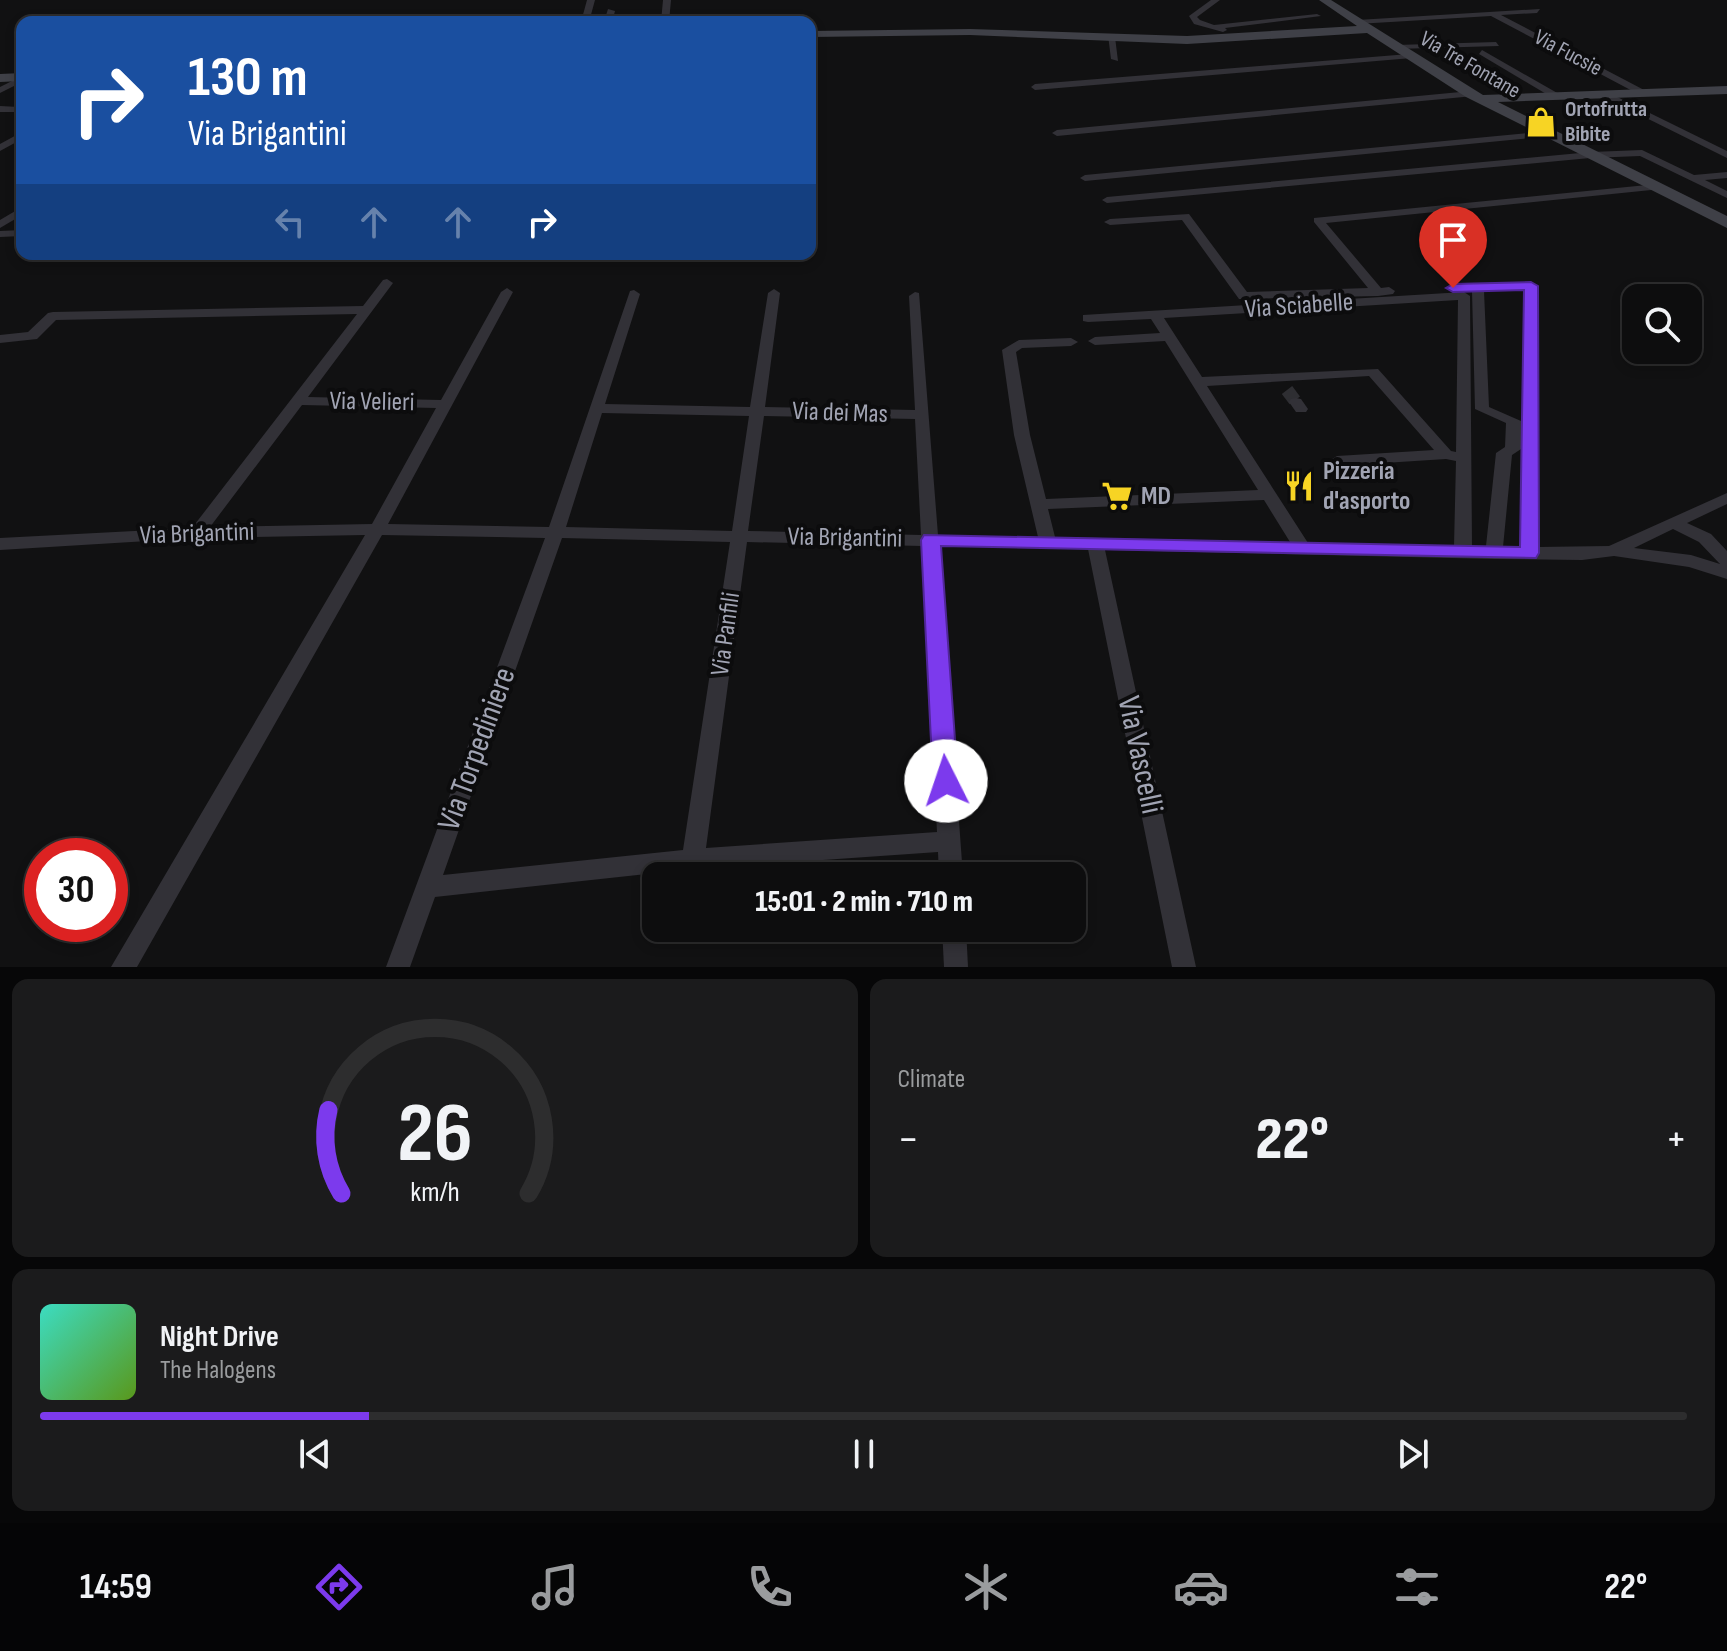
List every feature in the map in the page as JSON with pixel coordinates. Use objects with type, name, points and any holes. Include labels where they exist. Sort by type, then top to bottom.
[{"type":"street","points":[[1216,0],[1193,16],[1197,22],[1243,37]]},
{"type":"street","name":"Via Tre Fontane","points":[[1324,0],[1476,97],[1727,223]]},
{"type":"street","name":"Via Fucsie","points":[[1485,7],[1643,93]]},
{"type":"street","points":[[610,16],[611,11]]},
{"type":"street","points":[[816,34],[970,32],[1111,37],[1243,37],[1537,11]]},
{"type":"street","points":[[1213,27],[1317,16]]},
{"type":"street","points":[[1363,25],[1443,27]]},
{"type":"street","points":[[1111,37],[1115,59]]},
{"type":"street","points":[[1396,47],[1496,44]]},
{"type":"street","points":[[1482,52],[1556,96]]},
{"type":"street","points":[[1035,87],[1409,56]]},
{"type":"street","points":[[1057,133],[1476,97],[1727,90]]},
{"type":"street","points":[[1605,94],[1727,155]]},
{"type":"street","points":[[1085,178],[1550,134]]},
{"type":"street","points":[[1107,200],[1640,152],[1727,195]]},
{"type":"street","points":[[1693,178],[1727,175]]},
{"type":"street","points":[[1378,292],[1318,220],[1657,187]]},
{"type":"street","points":[[1110,222],[1185,216],[1243,296],[1531,286],[1529,553]]},
{"type":"street","points":[[197,533],[387,283]]},
{"type":"street","points":[[1478,287],[1482,409],[1514,421],[1513,449],[1504,453],[1494,553]]},
{"type":"street","points":[[123,967],[377,529],[507,292]]},
{"type":"street","name":"Via Panfili","points":[[693,859],[774,293]]},
{"type":"street","name":"Via Torpediniere","points":[[398,967],[556,531],[634,294]]},
{"type":"street","points":[[915,296],[950,862]]},
{"type":"street","name":"Via Sciabelle","points":[[1155,315],[1464,296],[1454,456],[1463,552]]},
{"type":"street","points":[[0,339],[32,336],[53,316],[367,310]]},
{"type":"street","points":[[1088,318],[1155,315],[1303,549]]},
{"type":"street","points":[[1095,341],[1169,337]]},
{"type":"street","points":[[1048,542],[1022,435],[1009,350],[1019,344],[1071,342]]},
{"type":"street","points":[[1197,382],[1373,372],[1454,456]]},
{"type":"street","points":[[1278,377],[1295,400]]},
{"type":"street","name":"Via Velieri","points":[[298,401],[447,404]]},
{"type":"street","name":"Via dei Mas","points":[[596,408],[923,415]]},
{"type":"street","points":[[1337,461],[1454,456]]},
{"type":"street","points":[[1041,504],[1269,495]]},
{"type":"street","name":"Via Brigantini","points":[[0,544],[197,533],[377,529],[1494,553],[1612,551],[1727,498]]},
{"type":"street","points":[[1699,511],[1705,538]]},
{"type":"street","points":[[1674,523],[1705,538],[1727,561]]},
{"type":"street","points":[[1650,534],[1670,552],[1727,573]]},
{"type":"street","name":"Via Vascelli","points":[[1095,544],[1184,967]]},
{"type":"street","points":[[1612,551],[1691,561]]},
{"type":"street","points":[[427,887],[693,859],[949,841]]},
{"type":"street","points":[[955,942],[956,967]]},
{"type":"tunnel","points":[[1287,390],[1296,402]]},
{"type":"place","name":"Ortofrutta Bibite","points":[[1541,122]]},
{"type":"place","name":"Pizzeria d'asporto","points":[[1299,486]]},
{"type":"place","name":"MD","points":[[1117,496]]},
{"type":"route","points":[[946,781],[931,540],[1529,553],[1531,286],[1453,288]]}]
